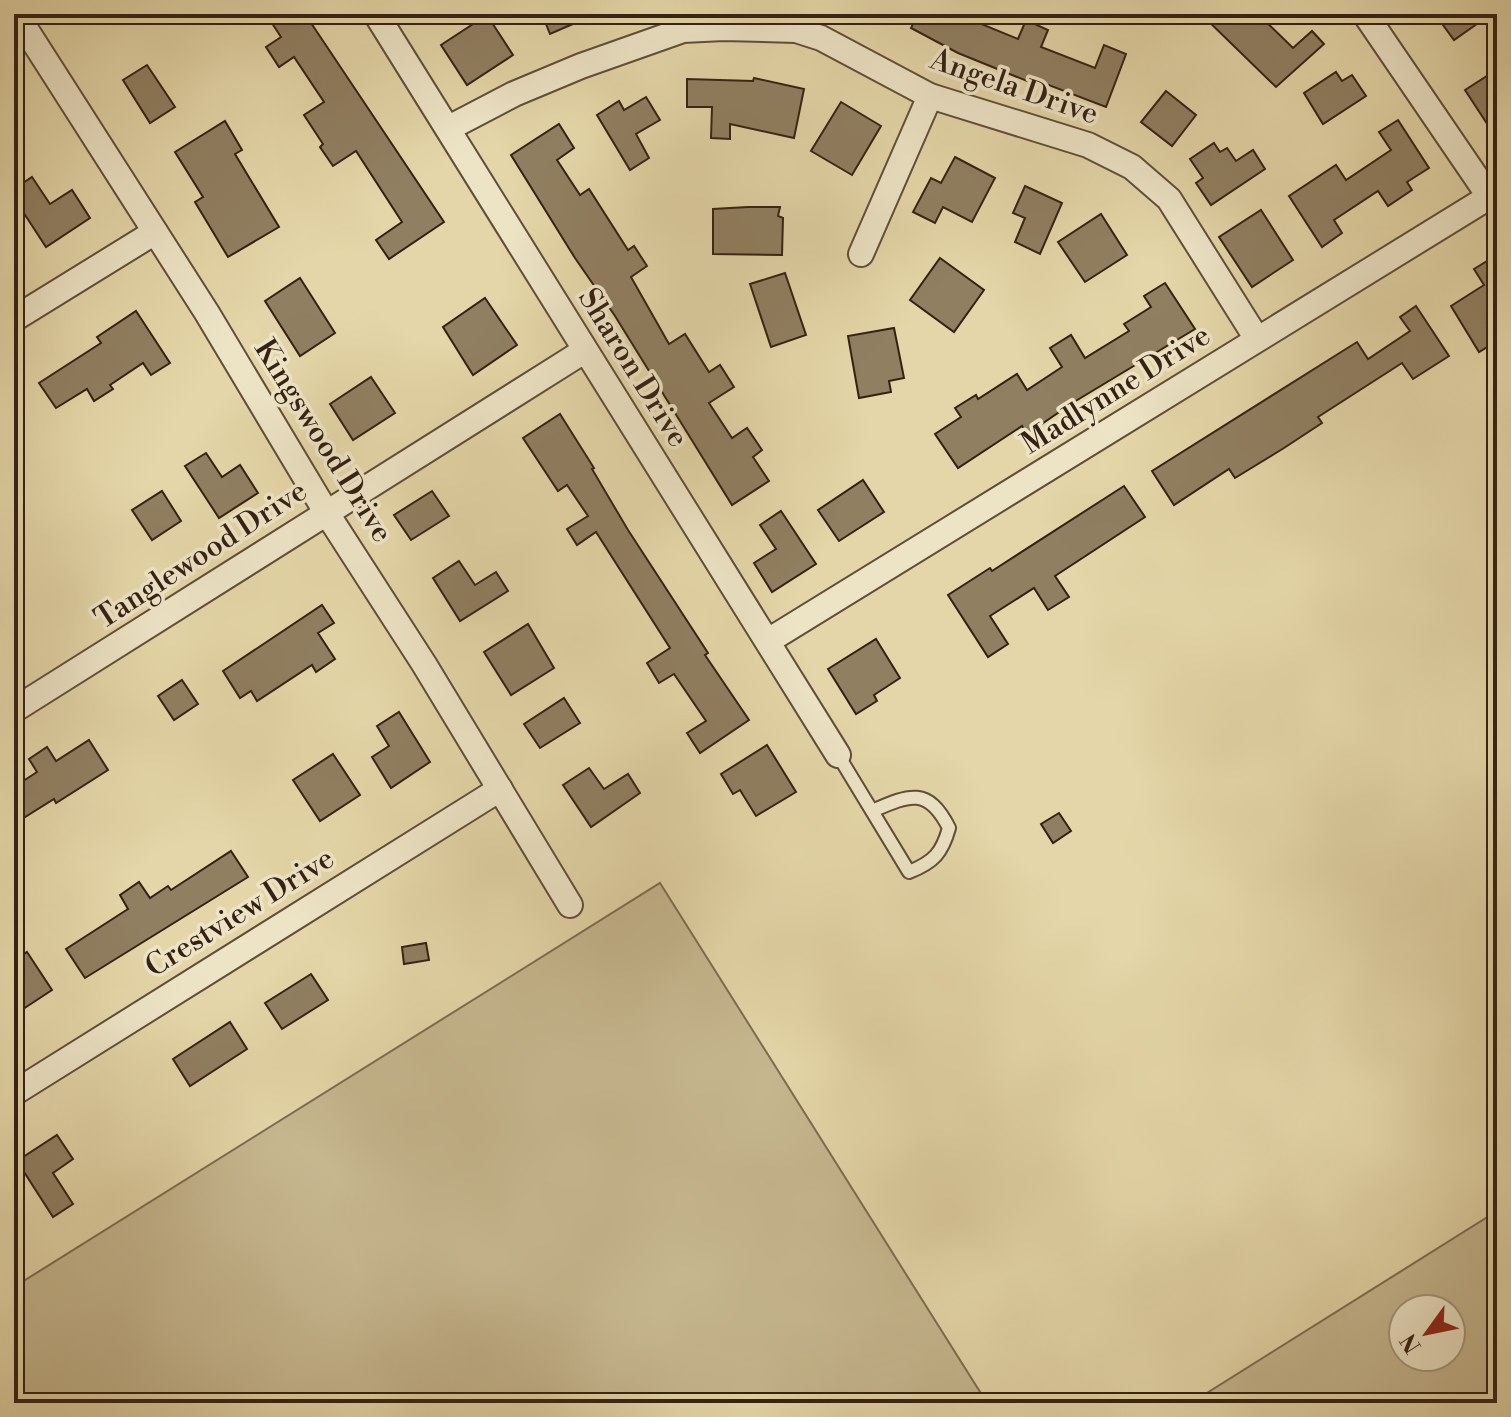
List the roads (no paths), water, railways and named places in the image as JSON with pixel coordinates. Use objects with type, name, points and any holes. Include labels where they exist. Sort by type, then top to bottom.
[{"type":"street","name":"Kingswood Drive","points":[[16,14],[207,313],[326,512],[424,664],[570,905]]},
{"type":"street","name":"Sharon Drive","points":[[376,14],[838,755]]},
{"type":"street","points":[[1365,14],[1493,194]]},
{"type":"street","name":"Angela Drive","points":[[449,128],[514,94],[581,66],[683,30],[796,30],[821,38],[930,96],[1088,145],[1132,167],[1169,199],[1257,339]]},
{"type":"street","points":[[861,254],[930,96]]},
{"type":"street","name":"Madlynne Drive","points":[[768,641],[1493,194]]},
{"type":"street","points":[[14,319],[155,232]]},
{"type":"street","name":"Tanglewood Drive","points":[[14,710],[584,351]]},
{"type":"street","name":"Crestview Drive","points":[[14,1093],[500,789]]},
{"type":"lane","points":[[838,755],[909,872],[923,866],[943,848],[949,828],[938,807],[923,799],[903,798],[872,811]]}]
